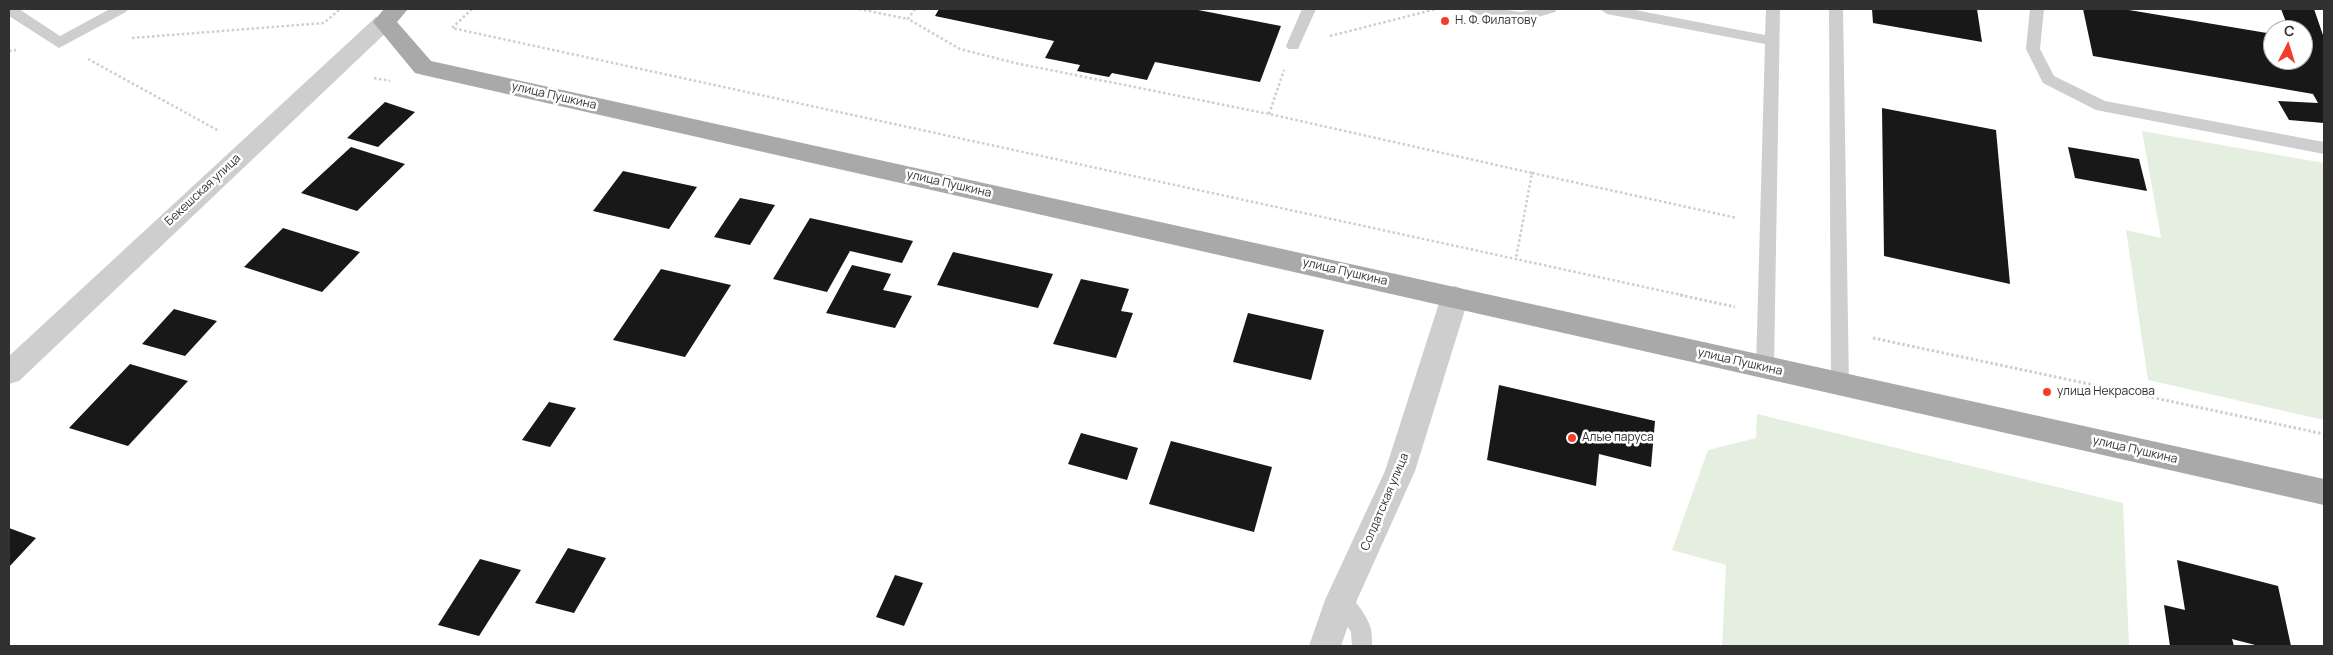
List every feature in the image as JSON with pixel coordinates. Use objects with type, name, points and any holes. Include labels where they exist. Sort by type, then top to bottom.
[{"type":"main road","name":"улица Пушкина","points":[[390,16],[423,67],[2324,492]]},
{"type":"street","name":"Бекешская улица","points":[[9,373],[390,16]]},
{"type":"street","name":"Солдатская улица","points":[[1325,646],[1341,600],[1400,471],[1455,297]]},
{"type":"lane","points":[[9,9],[59,43],[121,9]]},
{"type":"lane","points":[[1293,46],[1309,9]]},
{"type":"lane","points":[[1474,9],[1521,17],[1550,9]]},
{"type":"lane","points":[[1607,9],[1773,41]]},
{"type":"lane","points":[[1765,368],[1773,9]]},
{"type":"lane","points":[[1836,9],[1840,384]]},
{"type":"lane","points":[[2038,9],[2033,49],[2048,79],[2102,106],[2324,148]]},
{"type":"lane","points":[[1341,600],[1361,630],[1362,646]]},
{"type":"path","points":[[128,38],[324,23],[340,9]]},
{"type":"path","points":[[472,9],[452,28],[1767,314]]},
{"type":"path","points":[[859,9],[908,19],[960,49],[1015,63],[1269,114],[1768,225]]},
{"type":"path","points":[[908,19],[915,9]]},
{"type":"path","points":[[1269,114],[1293,46],[1436,9]]},
{"type":"path","points":[[59,43],[248,148]]},
{"type":"path","points":[[1516,258],[1532,173]]},
{"type":"path","points":[[1840,331],[2324,434]]},
{"type":"green space","points":[[2142,131],[2324,163],[2324,420],[2148,380],[2126,230],[2161,238]]},
{"type":"green space","points":[[1757,414],[2123,503],[2129,646],[1722,646],[1726,565],[1672,550],[1708,450],[1756,438]]},
{"type":"building","points":[[939,9],[1193,9],[1281,26],[1260,82],[1155,62],[1147,80],[1112,73],[1109,77],[1077,71],[1080,65],[1045,58],[1054,41],[935,16]]},
{"type":"building","points":[[1872,9],[1977,9],[1982,42],[1873,23]]},
{"type":"building","points":[[2083,9],[2123,9],[2263,32],[2263,70],[2313,70],[2313,20],[2285,20],[2281,9],[2314,9],[2324,38],[2324,123],[2289,120],[2278,101],[2318,103],[2313,94],[2093,56]]},
{"type":"building","points":[[385,102],[415,112],[378,147],[347,138]]},
{"type":"building","points":[[1882,108],[1996,130],[2010,284],[1884,256]]},
{"type":"building","points":[[351,147],[405,164],[357,211],[301,193]]},
{"type":"building","points":[[2068,147],[2139,159],[2147,191],[2075,178]]},
{"type":"building","points":[[623,171],[697,187],[669,229],[593,211]]},
{"type":"building","points":[[740,198],[775,205],[750,245],[714,237]]},
{"type":"building","points":[[810,218],[913,241],[902,263],[850,251],[827,292],[773,279]]},
{"type":"building","points":[[283,228],[360,252],[322,292],[244,267]]},
{"type":"building","points":[[953,252],[1053,274],[1038,308],[937,285]]},
{"type":"building","points":[[852,265],[891,274],[883,290],[912,296],[895,328],[826,313]]},
{"type":"building","points":[[661,269],[731,285],[685,357],[613,340]]},
{"type":"building","points":[[1081,279],[1129,289],[1121,311],[1133,313],[1116,358],[1053,344]]},
{"type":"building","points":[[174,309],[217,321],[185,356],[142,344]]},
{"type":"building","points":[[1248,313],[1324,330],[1311,380],[1233,362]]},
{"type":"building","points":[[130,364],[188,381],[128,446],[69,428]]},
{"type":"building","name":"Алые паруса","points":[[1499,385],[1655,421],[1651,467],[1599,454],[1596,486],[1487,460]]},
{"type":"building","points":[[549,402],[576,408],[550,447],[522,440]]},
{"type":"building","points":[[1081,433],[1138,448],[1127,480],[1068,464]]},
{"type":"building","points":[[1171,441],[1272,467],[1254,532],[1149,504]]},
{"type":"building","points":[[9,528],[36,538],[9,567]]},
{"type":"building","points":[[568,548],[606,558],[574,613],[535,603]]},
{"type":"building","points":[[480,559],[521,570],[479,636],[438,625]]},
{"type":"building","points":[[2177,560],[2278,586],[2291,646],[2259,646],[2232,639],[2234,646],[2170,646],[2164,605],[2185,610]]},
{"type":"building","points":[[895,575],[923,583],[904,626],[876,617]]},
{"type":"place","name":"Н. Ф. Филатову","points":[[1445,21]]},
{"type":"place","name":"улица Некрасова","points":[[2047,392]]},
{"type":"place","name":"Алые паруса","points":[[1572,438]]}]
